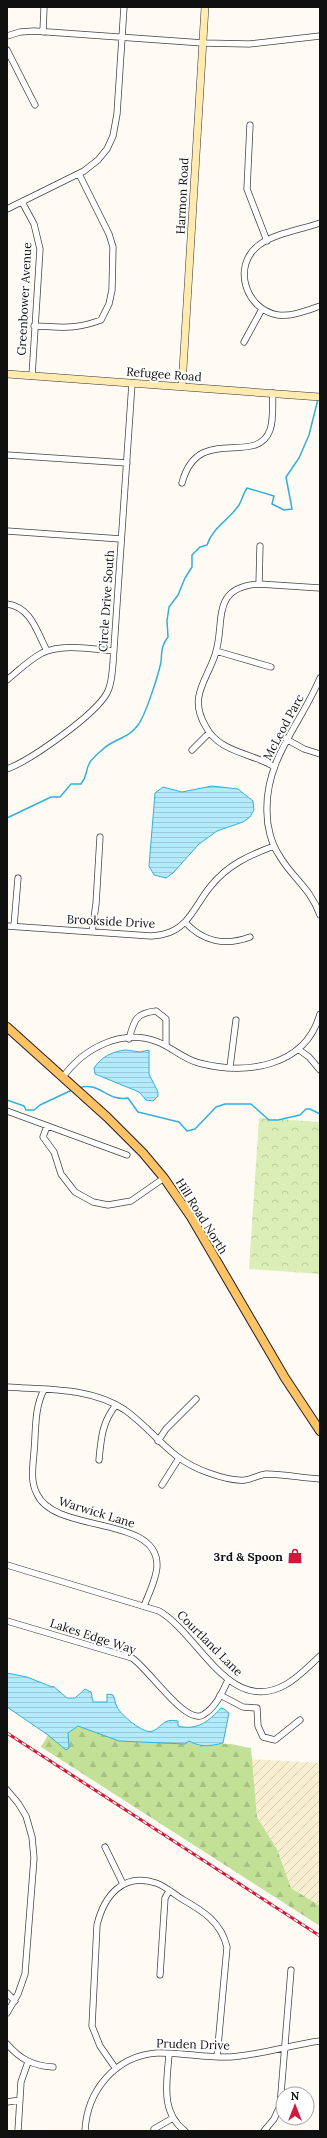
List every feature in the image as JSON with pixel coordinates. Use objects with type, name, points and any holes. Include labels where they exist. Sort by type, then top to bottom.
[{"type":"main road","name":"Harmon Road","points":[[182,386],[205,7]]},
{"type":"main road","name":"Refugee Road","points":[[7,374],[320,396]]},
{"type":"main road","name":"Hill Road North","points":[[7,1027],[128,1138],[164,1178],[194,1221],[285,1378],[320,1431]]},
{"type":"street","points":[[43,32],[44,7]]},
{"type":"street","points":[[7,209],[79,174],[98,160],[107,149],[113,136],[117,114],[124,7]]},
{"type":"street","points":[[7,36],[20,32],[43,32],[203,43],[249,44],[320,36]]},
{"type":"street","points":[[7,50],[35,105]]},
{"type":"street","points":[[250,125],[247,189],[268,241]]},
{"type":"street","points":[[34,326],[76,328],[101,320],[111,297],[114,259],[110,238],[79,174]]},
{"type":"street","name":"Greenbower Avenue","points":[[22,202],[34,224],[40,249],[32,376]]},
{"type":"street","points":[[320,224],[260,244],[251,254],[244,274],[249,294],[262,309],[284,316],[320,306]]},
{"type":"street","points":[[244,342],[262,309]]},
{"type":"street","name":"Circle Drive South","points":[[7,769],[38,753],[100,703],[108,692],[114,651],[132,383]]},
{"type":"street","points":[[182,483],[184,473],[191,464],[207,451],[222,447],[249,448],[264,440],[271,425],[273,393]]},
{"type":"street","points":[[7,455],[127,463]]},
{"type":"street","points":[[7,530],[121,539]]},
{"type":"street","points":[[259,584],[260,546]]},
{"type":"street","points":[[273,766],[227,747],[209,733],[203,722],[198,700],[203,679],[216,651],[220,612],[228,598],[243,587],[259,584],[320,588]]},
{"type":"street","points":[[7,604],[18,607],[28,615],[46,651]]},
{"type":"street","points":[[7,680],[46,651],[61,648],[114,651]]},
{"type":"street","points":[[216,651],[271,668]]},
{"type":"street","name":"McLeod Parc","points":[[320,678],[305,708],[286,739],[273,766],[268,786],[266,807],[269,829],[274,846],[279,856],[307,889],[320,913]]},
{"type":"street","points":[[192,750],[209,733]]},
{"type":"street","points":[[286,739],[304,749],[320,754]]},
{"type":"street","points":[[92,932],[96,904],[100,837]]},
{"type":"street","name":"Brookside Drive","points":[[7,926],[159,936],[172,932],[185,922],[209,888],[224,872],[242,860],[274,846]]},
{"type":"street","points":[[14,926],[18,878]]},
{"type":"street","points":[[185,922],[201,935],[214,940],[233,942],[250,937]]},
{"type":"street","points":[[129,1039],[138,1016],[143,1012],[156,1011],[166,1019],[166,1046]]},
{"type":"street","points":[[63,1077],[76,1062],[94,1049],[111,1040],[153,1040],[192,1061],[230,1067],[256,1067],[270,1064],[284,1059],[298,1049],[314,1028],[320,1014]]},
{"type":"street","points":[[230,1067],[236,1020]]},
{"type":"street","points":[[298,1049],[309,1057],[320,1070]]},
{"type":"street","points":[[7,1111],[127,1155]]},
{"type":"street","points":[[47,1126],[43,1137],[54,1152],[60,1174],[74,1192],[93,1202],[108,1205],[131,1201],[164,1178]]},
{"type":"street","points":[[7,1387],[84,1394],[116,1406],[129,1414],[178,1458],[203,1470],[230,1479],[244,1480],[264,1474],[289,1475],[320,1479]]},
{"type":"street","name":"Warwick Lane","points":[[44,1390],[37,1410],[33,1475],[37,1495],[46,1506],[58,1513],[134,1535],[150,1546],[154,1553],[157,1566],[144,1606]]},
{"type":"street","points":[[158,1441],[166,1429],[196,1400]]},
{"type":"street","points":[[99,1460],[103,1428],[108,1416],[116,1406]]},
{"type":"street","points":[[162,1485],[178,1458]]},
{"type":"street","name":"Courtland Lane","points":[[7,1565],[144,1606],[165,1615],[176,1624],[228,1680],[250,1691],[272,1691],[292,1681],[320,1656]]},
{"type":"street","name":"Lakes Edge Way","points":[[7,1621],[132,1658],[143,1667],[182,1710],[191,1716],[202,1715],[213,1706],[228,1680]]},
{"type":"street","points":[[220,1695],[243,1706],[257,1708],[258,1726],[263,1737],[275,1740],[300,1720]]},
{"type":"street","points":[[7,1790],[18,1803],[26,1816],[34,1845],[27,1959],[24,1980],[15,2001],[7,2013]]},
{"type":"street","points":[[105,1846],[123,1884]]},
{"type":"street","points":[[116,2069],[100,2046],[92,2022],[97,1925],[104,1903],[109,1895],[123,1884],[146,1881],[155,1883],[211,1918],[219,1926],[226,1942],[217,2057]]},
{"type":"street","points":[[160,1975],[165,1898],[169,1891]]},
{"type":"street","points":[[265,2131],[274,2119],[280,2106],[292,1970]]},
{"type":"street","points":[[7,1993],[15,2001]]},
{"type":"street","name":"Pruden Drive","points":[[85,2131],[88,2109],[94,2094],[103,2081],[116,2069],[143,2056],[169,2054],[217,2057],[254,2054],[320,2041]]},
{"type":"street","points":[[7,2044],[28,2062],[43,2067],[53,2067]]},
{"type":"street","points":[[169,2054],[166,2098],[173,2118],[186,2131]]},
{"type":"street","points":[[18,2131],[22,2082],[28,2062]]},
{"type":"street","points":[[7,2102],[20,2100]]},
{"type":"street","points":[[154,2129],[173,2118]]},
{"type":"shaded area","points":[[251,1759],[320,1763],[320,1906],[291,1888],[277,1849],[257,1817]]},
{"type":"green space","points":[[259,1118],[320,1122],[320,1274],[249,1269]]},
{"type":"green space","points":[[78,1726],[119,1741],[189,1741],[199,1746],[226,1744],[251,1748],[257,1817],[277,1849],[291,1888],[320,1906],[320,1926],[41,1747],[48,1735],[66,1750],[69,1748],[68,1733]]},
{"type":"water","points":[[212,786],[238,789],[253,801],[254,810],[250,817],[243,822],[217,831],[199,844],[173,873],[166,878],[154,875],[149,866],[155,793],[163,787],[182,792]]},
{"type":"water","points":[[126,1050],[140,1052],[149,1050],[149,1074],[158,1092],[158,1096],[153,1101],[146,1100],[139,1092],[95,1074],[94,1068],[104,1058],[112,1053]]},
{"type":"water","points":[[7,1673],[27,1677],[52,1687],[53,1686],[67,1698],[75,1698],[85,1689],[91,1692],[93,1702],[107,1702],[107,1694],[113,1695],[117,1707],[123,1715],[133,1724],[149,1731],[153,1731],[164,1723],[173,1720],[178,1721],[178,1726],[197,1726],[207,1721],[221,1708],[229,1713],[223,1743],[206,1746],[198,1745],[189,1741],[185,1744],[119,1741],[78,1726],[68,1733],[69,1748],[66,1750],[48,1735],[7,1707]]},
{"type":"waterway","points":[[7,818],[51,797],[60,797],[71,784],[81,784],[93,758],[107,746],[126,736],[138,725],[145,712],[151,695],[161,662],[163,646],[168,637],[167,621],[169,607],[178,595],[185,578],[192,567],[192,555],[200,547],[207,545],[213,533],[239,505],[247,488],[274,496],[272,504],[284,510],[292,509],[286,477],[299,458],[309,435],[318,399]]},
{"type":"waterway","points":[[79,1088],[93,1087],[114,1097],[128,1098],[138,1112],[179,1122],[187,1131],[195,1129],[216,1107],[225,1104],[251,1104],[269,1120],[278,1120],[300,1115],[306,1109],[310,1109],[320,1114]]},
{"type":"waterway","points":[[7,1100],[24,1106],[26,1110],[34,1110],[40,1105],[72,1090]]},
{"type":"railway","points":[[7,1733],[320,1936]]},
{"type":"place","name":"3rd & Spoon","points":[[295,1556]]}]
